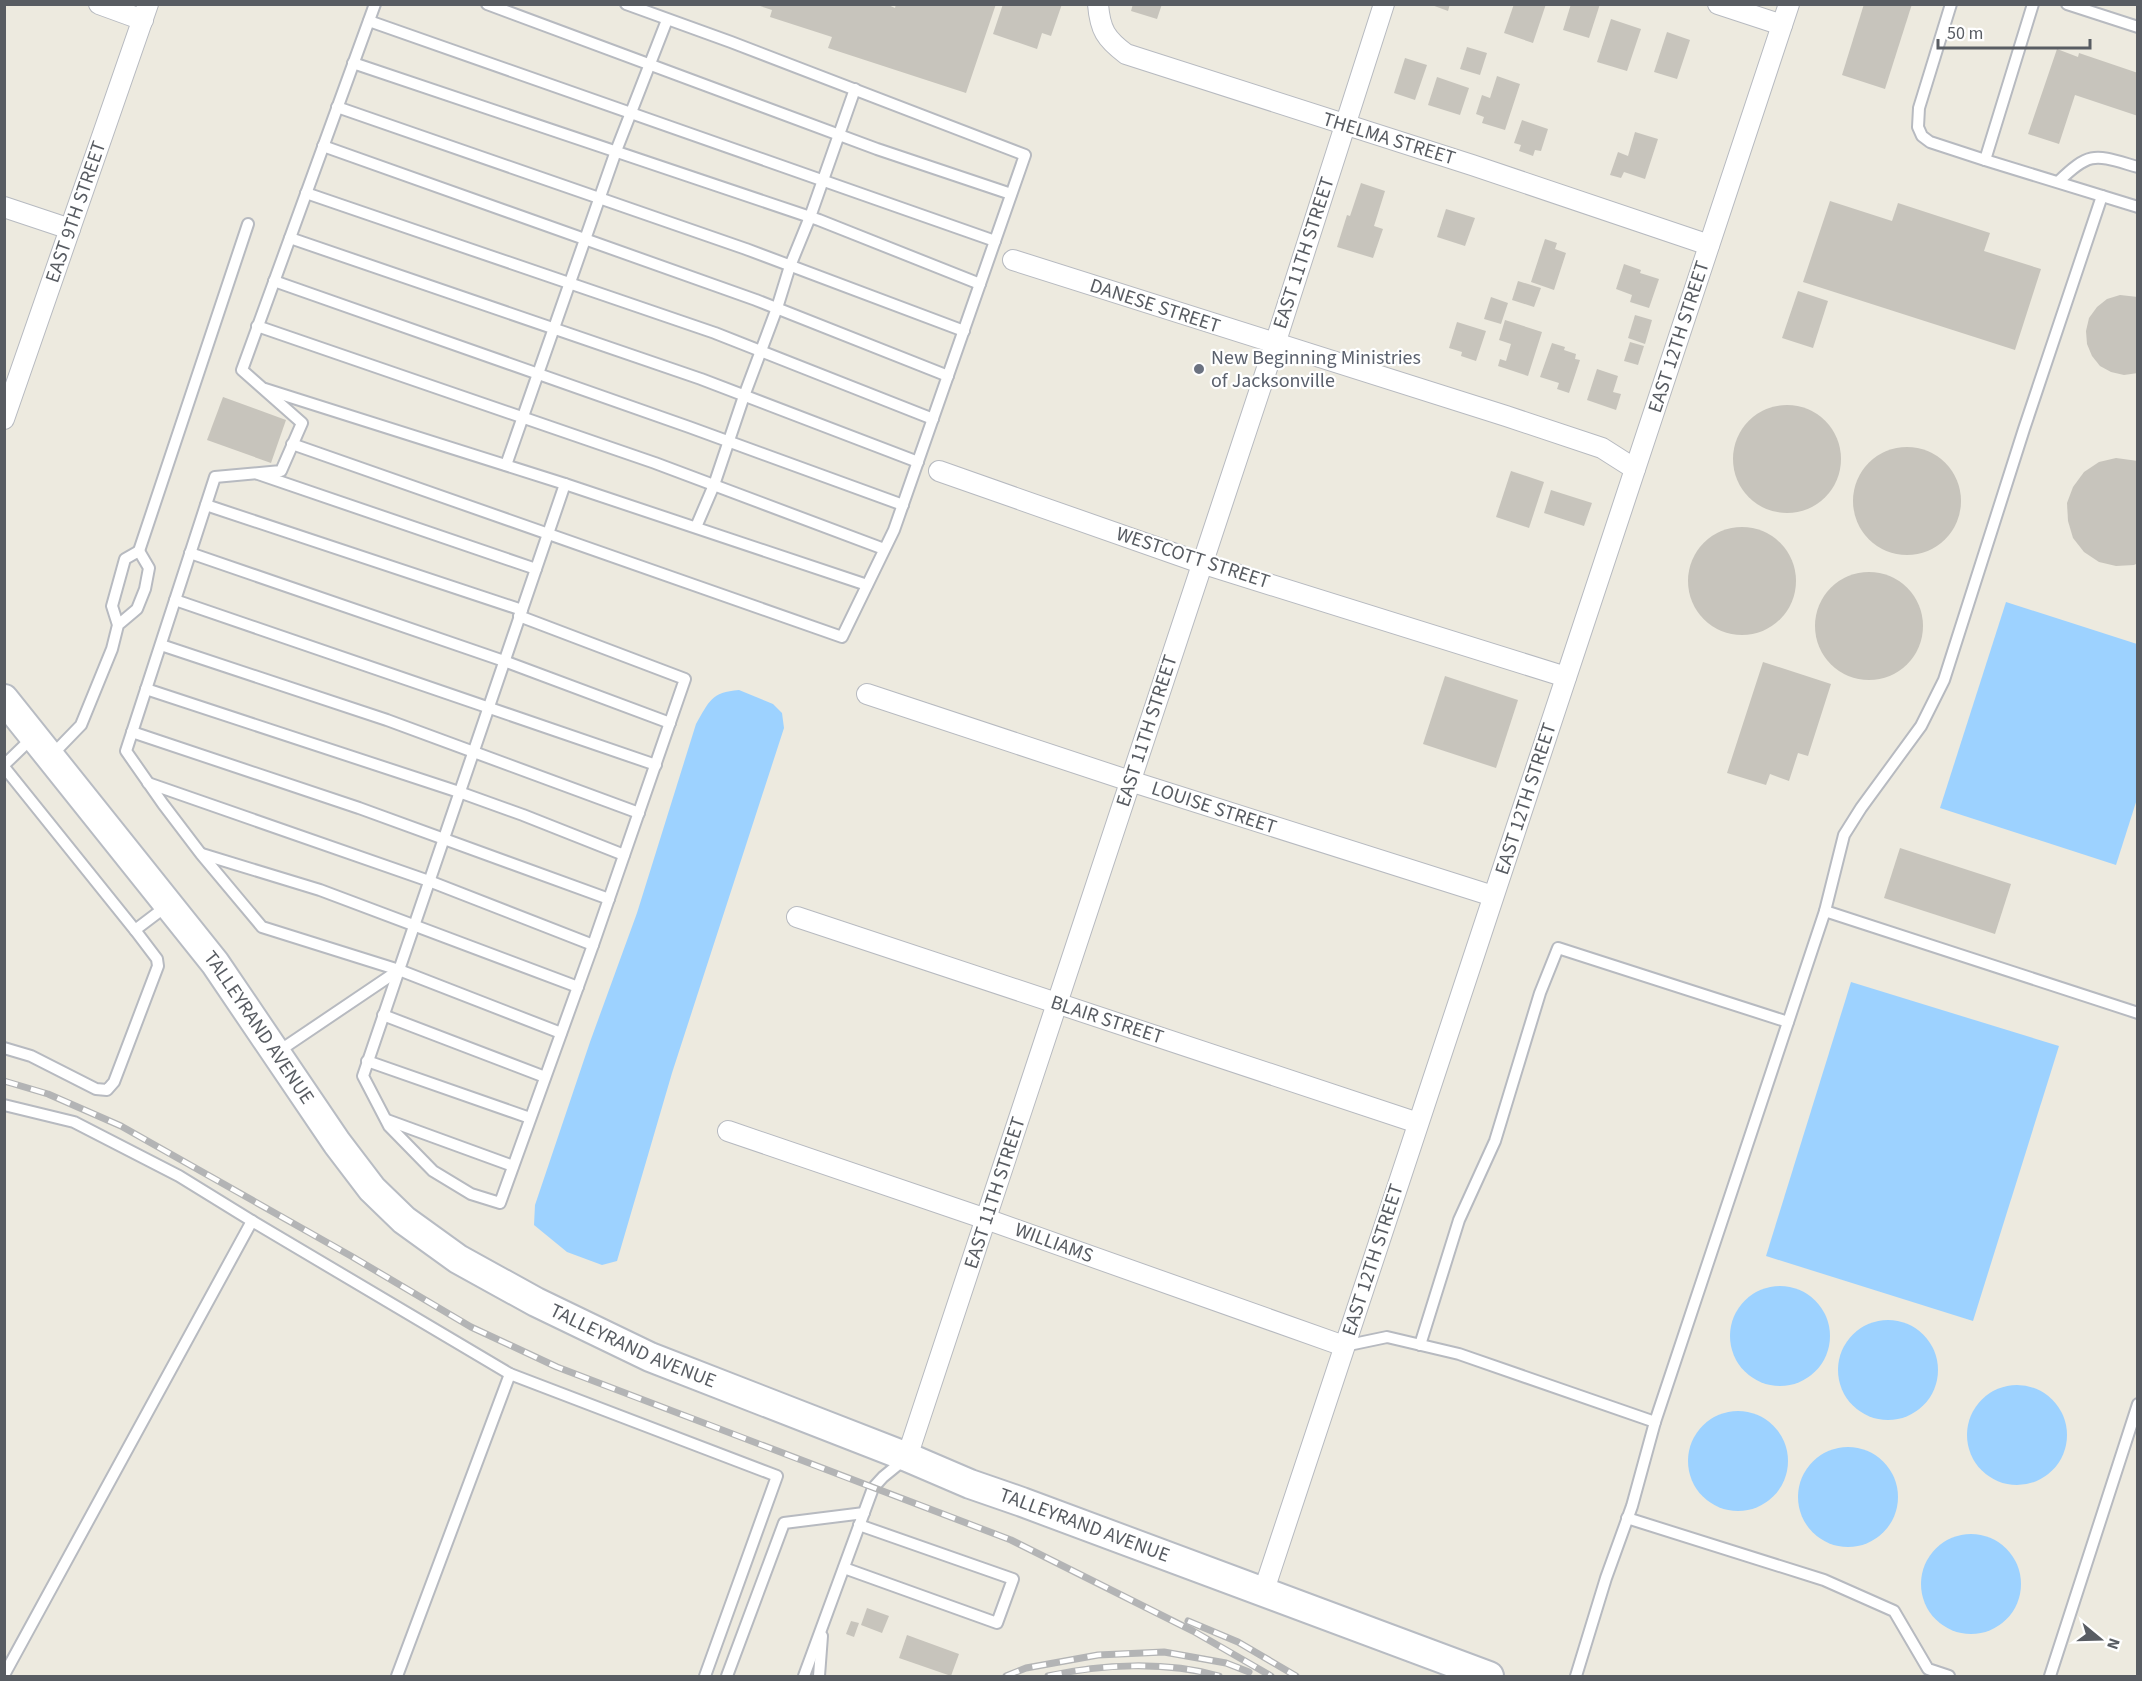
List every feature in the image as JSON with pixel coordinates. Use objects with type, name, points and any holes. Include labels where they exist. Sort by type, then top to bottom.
[{"type":"street","points":[[99,4],[146,12]]},
{"type":"street","name":"THELMA STREET","points":[[1098,4],[1100,24],[1110,42],[1126,54],[1472,165],[1709,245]]},
{"type":"street","name":"EAST 11TH STREET","points":[[907,1457],[1275,344],[1383,4]]},
{"type":"street","points":[[1718,4],[1782,25]]},
{"type":"street","name":"EAST 12TH STREET","points":[[1263,1593],[1789,4]]},
{"type":"street","name":"EAST 9TH STREET","points":[[4,419],[146,12]]},
{"type":"street","points":[[4,207],[70,230]]},
{"type":"street","name":"DANESE STREET","points":[[1013,260],[1602,448],[1635,469]]},
{"type":"street","name":"WESTCOTT STREET","points":[[939,471],[1202,562],[1566,677]]},
{"type":"street","name":"LOUISE STREET","points":[[867,694],[1130,781],[1493,896]]},
{"type":"street","name":"TALLEYRAND AVENUE","points":[[4,699],[215,963],[337,1143],[372,1189],[404,1220],[458,1259],[536,1302],[650,1357],[907,1457],[970,1484],[1489,1677]]},
{"type":"street","name":"BLAIR STREET","points":[[796,917],[1418,1123]]},
{"type":"street","name":"WILLIAMS","points":[[728,1131],[986,1219],[1344,1346]]},
{"type":"lane","points":[[375,4],[242,370],[302,423],[281,471],[215,477],[126,751],[201,854],[262,927],[399,970],[561,1033]]},
{"type":"lane","points":[[487,4],[839,135],[1011,194]]},
{"type":"lane","points":[[292,444],[843,637],[894,530],[1025,155],[626,4]]},
{"type":"lane","points":[[1951,4],[1919,108],[1918,127],[1922,136],[1930,142],[2138,207]]},
{"type":"lane","points":[[1985,160],[2033,4]]},
{"type":"lane","points":[[2067,4],[2138,27]]},
{"type":"lane","points":[[506,465],[616,152],[667,20]]},
{"type":"lane","points":[[369,21],[995,241]]},
{"type":"lane","points":[[353,63],[810,217],[980,284]]},
{"type":"lane","points":[[696,527],[714,485],[790,266],[855,90]]},
{"type":"lane","points":[[337,107],[790,266],[964,331]]},
{"type":"lane","points":[[323,146],[777,308],[948,376]]},
{"type":"lane","points":[[2058,182],[2080,161],[2091,157],[2101,156],[2138,167]]},
{"type":"lane","points":[[306,193],[715,333],[933,419]]},
{"type":"lane","points":[[1576,1677],[1655,1422],[1825,910],[1844,835],[1921,726],[1944,680],[2024,429],[2102,196]]},
{"type":"lane","points":[[4,1048],[31,1056],[96,1089],[108,1090],[114,1082],[158,966],[157,959],[135,930],[4,766],[81,724],[112,649],[118,625],[112,606],[125,559],[139,551],[248,224]]},
{"type":"lane","points":[[290,238],[744,396],[918,462]]},
{"type":"lane","points":[[274,281],[903,505]]},
{"type":"lane","points":[[258,326],[714,485],[884,549]]},
{"type":"lane","points":[[262,388],[565,484],[867,585]]},
{"type":"lane","points":[[254,473],[536,569]]},
{"type":"lane","points":[[206,505],[520,613],[685,680],[500,1203],[471,1194],[433,1171],[389,1126],[363,1076],[412,926],[429,881],[520,613],[565,484]]},
{"type":"lane","points":[[118,625],[137,609],[145,589],[149,568],[139,551]]},
{"type":"lane","points":[[190,553],[504,661],[670,723]]},
{"type":"lane","points":[[175,600],[656,765]]},
{"type":"lane","points":[[161,645],[387,720],[639,813]]},
{"type":"lane","points":[[146,689],[459,792],[624,855]]},
{"type":"lane","points":[[132,732],[360,808],[609,899]]},
{"type":"lane","points":[[148,783],[429,881],[593,945]]},
{"type":"lane","points":[[201,854],[320,890],[578,987]]},
{"type":"lane","points":[[135,930],[169,905]]},
{"type":"lane","points":[[1825,910],[2138,1013]]},
{"type":"lane","points":[[1420,1345],[1460,1220],[1495,1141],[1540,993],[1558,948],[1788,1022]]},
{"type":"lane","points":[[276,1053],[399,970]]},
{"type":"lane","points":[[383,1015],[545,1077]]},
{"type":"lane","points":[[368,1060],[530,1118]]},
{"type":"lane","points":[[4,1105],[74,1122],[179,1176],[510,1374],[777,1476],[705,1677]]},
{"type":"lane","points":[[386,1120],[513,1166]]},
{"type":"lane","points":[[4,1675],[252,1221]]},
{"type":"lane","points":[[1344,1346],[1386,1337],[1458,1354],[1655,1422]]},
{"type":"lane","points":[[398,1677],[510,1374]]},
{"type":"lane","points":[[2050,1677],[2138,1404]]},
{"type":"lane","points":[[804,1677],[873,1488],[907,1457]]},
{"type":"lane","points":[[727,1677],[784,1523],[864,1513]]},
{"type":"lane","points":[[1627,1518],[1824,1580],[1894,1611],[1928,1669],[1950,1677]]},
{"type":"lane","points":[[844,1568],[997,1623],[1013,1579],[860,1525]]},
{"type":"lane","points":[[819,1677],[822,1627]]},
{"type":"water","points":[[2006,602],[2137,644],[2137,799],[2116,865],[1940,808]]},
{"type":"water","points":[[739,690],[773,704],[782,713],[784,728],[672,1073],[617,1261],[602,1265],[567,1252],[534,1225],[535,1205],[590,1042],[637,913],[696,724],[704,710],[717,696]]},
{"type":"water","points":[[1851,982],[2059,1046],[1973,1321],[1766,1256]]},
{"type":"water","points":[[1780,1286],[1799,1289],[1816,1300],[1827,1317],[1830,1336],[1827,1355],[1816,1372],[1799,1383],[1780,1386],[1761,1383],[1744,1372],[1733,1355],[1730,1336],[1733,1317],[1744,1300],[1761,1289]]},
{"type":"water","points":[[1888,1320],[1907,1323],[1924,1334],[1935,1351],[1938,1370],[1935,1389],[1924,1406],[1907,1417],[1888,1420],[1869,1417],[1852,1406],[1841,1389],[1838,1370],[1841,1351],[1852,1334],[1869,1323]]},
{"type":"water","points":[[2017,1385],[2036,1388],[2053,1399],[2064,1416],[2067,1435],[2064,1454],[2053,1471],[2036,1482],[2017,1485],[1998,1482],[1981,1471],[1970,1454],[1967,1435],[1970,1416],[1981,1399],[1998,1388]]},
{"type":"water","points":[[1738,1411],[1757,1414],[1774,1425],[1785,1442],[1788,1461],[1785,1480],[1774,1497],[1757,1508],[1738,1511],[1719,1508],[1702,1497],[1691,1480],[1688,1461],[1691,1442],[1702,1425],[1719,1414]]},
{"type":"water","points":[[1848,1447],[1867,1450],[1884,1461],[1895,1478],[1898,1497],[1895,1516],[1884,1533],[1867,1544],[1848,1547],[1829,1544],[1812,1533],[1801,1516],[1798,1497],[1801,1478],[1812,1461],[1829,1450]]},
{"type":"water","points":[[1971,1534],[1990,1537],[2007,1548],[2018,1565],[2021,1584],[2018,1603],[2007,1620],[1990,1631],[1971,1634],[1952,1631],[1935,1620],[1924,1603],[1921,1584],[1924,1565],[1935,1548],[1952,1537]]},
{"type":"building","points":[[886,4],[895,8],[896,4],[996,4],[966,93],[828,48],[832,37],[770,17],[772,10],[757,5]]},
{"type":"building","points":[[1003,4],[1062,4],[1051,36],[1042,33],[1037,49],[993,34]]},
{"type":"building","points":[[1133,4],[1162,4],[1157,19],[1131,11]]},
{"type":"building","points":[[1429,4],[1450,4],[1448,11]]},
{"type":"building","points":[[1514,4],[1546,4],[1533,43],[1504,33]]},
{"type":"building","points":[[1571,4],[1600,4],[1589,38],[1563,30]]},
{"type":"building","points":[[1864,4],[1912,4],[1885,89],[1842,75]]},
{"type":"building","points":[[1611,19],[1641,29],[1627,71],[1597,62]]},
{"type":"building","points":[[1667,32],[1690,40],[1677,79],[1654,72]]},
{"type":"building","points":[[1467,47],[1487,53],[1480,75],[1460,69]]},
{"type":"building","points":[[2057,49],[2078,57],[2079,53],[2138,73],[2138,116],[2075,95],[2059,144],[2028,134]]},
{"type":"building","points":[[1405,58],[1427,65],[1415,100],[1394,93]]},
{"type":"building","points":[[1497,76],[1520,84],[1505,130],[1482,123],[1484,117],[1476,114],[1482,95],[1490,98]]},
{"type":"building","points":[[1437,77],[1469,88],[1460,115],[1428,105]]},
{"type":"building","points":[[1522,120],[1548,129],[1541,151],[1535,150],[1533,156],[1519,151],[1521,145],[1514,143]]},
{"type":"building","points":[[1635,132],[1658,139],[1645,179],[1624,172],[1621,178],[1610,175],[1618,152],[1628,156]]},
{"type":"building","points":[[1361,183],[1385,191],[1374,226],[1383,229],[1373,258],[1337,247],[1347,215],[1350,216]]},
{"type":"building","points":[[1830,201],[1892,221],[1898,203],[1990,233],[1984,251],[2041,269],[2015,350],[1803,282]]},
{"type":"building","points":[[1446,209],[1475,218],[1465,246],[1437,237]]},
{"type":"building","points":[[1545,239],[1557,243],[1555,249],[1566,253],[1554,290],[1531,282]]},
{"type":"building","points":[[1624,264],[1641,270],[1640,273],[1659,279],[1649,308],[1630,302],[1632,295],[1616,289]]},
{"type":"building","points":[[1518,281],[1541,288],[1534,307],[1512,300]]},
{"type":"building","points":[[1798,291],[1828,301],[1813,348],[1782,338]]},
{"type":"building","points":[[2120,295],[2138,297],[2138,373],[2124,375],[2100,366],[2092,356],[2087,344],[2086,331],[2089,318],[2097,307],[2107,299]]},
{"type":"building","points":[[1491,297],[1508,303],[1501,324],[1484,319]]},
{"type":"building","points":[[1635,315],[1652,320],[1645,344],[1628,338]]},
{"type":"building","points":[[1505,320],[1542,332],[1528,376],[1498,366],[1500,359],[1506,361],[1511,344],[1499,340]]},
{"type":"building","points":[[1457,322],[1486,331],[1476,361],[1461,356],[1462,352],[1449,348]]},
{"type":"building","points":[[1630,342],[1644,346],[1638,365],[1624,361]]},
{"type":"building","points":[[1552,343],[1565,347],[1564,350],[1576,354],[1575,359],[1580,360],[1569,393],[1557,389],[1559,383],[1540,377]]},
{"type":"building","points":[[1597,369],[1618,376],[1613,392],[1621,394],[1616,410],[1587,400]]},
{"type":"building","points":[[223,397],[286,420],[271,463],[207,440]]},
{"type":"building","points":[[1787,405],[1808,409],[1825,421],[1837,438],[1841,459],[1837,480],[1825,497],[1808,509],[1787,513],[1766,509],[1749,497],[1737,480],[1733,459],[1737,438],[1749,421],[1766,409]]},
{"type":"building","points":[[1907,447],[1928,451],[1945,463],[1957,480],[1961,501],[1957,522],[1945,539],[1928,551],[1907,555],[1886,551],[1869,539],[1857,522],[1853,501],[1857,480],[1869,463],[1886,451]]},
{"type":"building","points":[[2116,458],[2138,461],[2138,563],[2134,565],[2116,566],[2099,562],[2084,552],[2073,538],[2068,521],[2067,503],[2073,487],[2084,472],[2099,462]]},
{"type":"building","points":[[1511,471],[1544,482],[1529,528],[1496,517]]},
{"type":"building","points":[[1551,490],[1592,503],[1584,526],[1544,513]]},
{"type":"building","points":[[1742,527],[1763,531],[1780,543],[1792,560],[1796,581],[1792,602],[1780,619],[1763,631],[1742,635],[1721,631],[1704,619],[1692,602],[1688,581],[1692,560],[1704,543],[1721,531]]},
{"type":"building","points":[[1869,572],[1890,576],[1907,588],[1919,605],[1923,626],[1919,647],[1907,664],[1890,676],[1869,680],[1848,676],[1831,664],[1819,647],[1815,626],[1819,605],[1831,588],[1848,576]]},
{"type":"building","points":[[1763,662],[1831,684],[1808,756],[1798,753],[1789,781],[1770,774],[1766,785],[1727,773]]},
{"type":"building","points":[[1445,676],[1518,700],[1496,768],[1423,744]]},
{"type":"building","points":[[1900,848],[2011,884],[1995,934],[1884,898]]},
{"type":"building","points":[[867,1608],[889,1616],[882,1633],[861,1625]]},
{"type":"building","points":[[851,1621],[859,1623],[854,1637],[846,1634]]},
{"type":"building","points":[[907,1635],[959,1654],[951,1676],[899,1658]]},
{"type":"railway","points":[[4,1081],[48,1094],[121,1126],[351,1256],[471,1327],[557,1367],[1011,1540],[1193,1631],[1271,1676]]},
{"type":"railway","points":[[1188,1621],[1238,1642],[1296,1676]]},
{"type":"railway","points":[[1006,1676],[1026,1668],[1098,1655],[1164,1652],[1226,1663],[1249,1672]]},
{"type":"railway","points":[[1048,1676],[1090,1669],[1134,1666],[1177,1668],[1219,1676]]},
{"type":"place","name":"New Beginning Ministries of Jacksonville","points":[[1199,369]]}]
